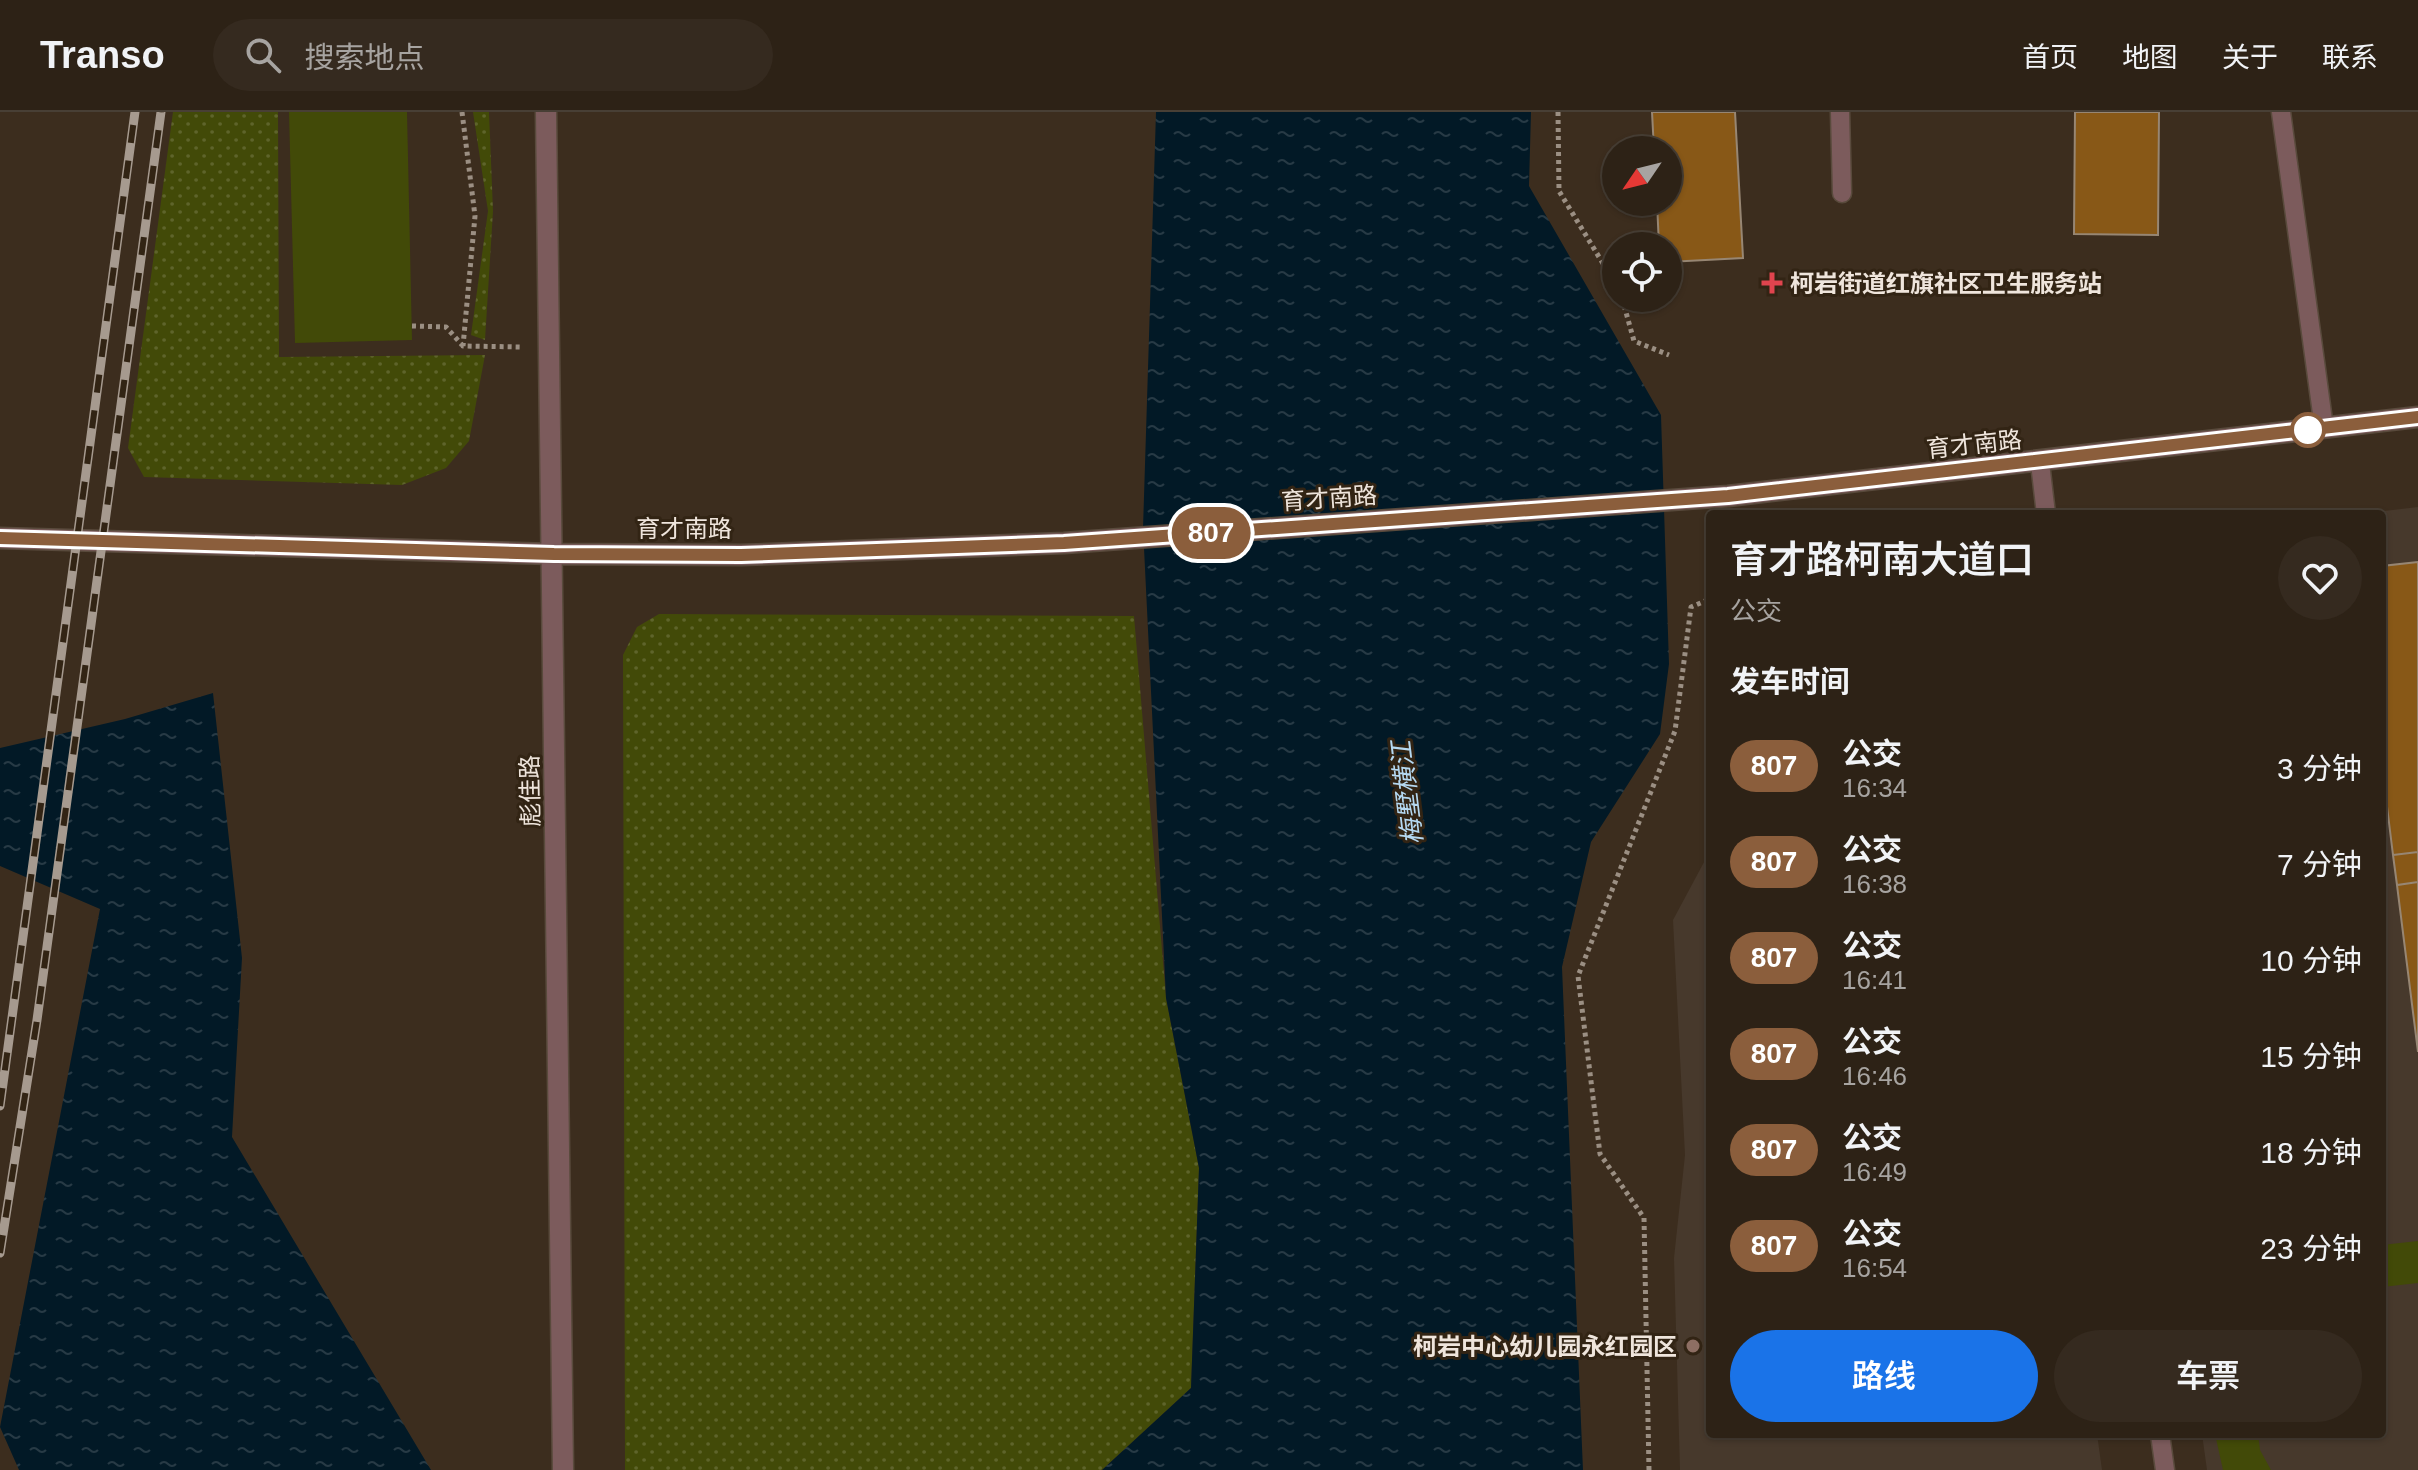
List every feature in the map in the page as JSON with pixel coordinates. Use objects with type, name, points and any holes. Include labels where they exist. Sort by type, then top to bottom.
[{"type":"street","name":"彪佳路","points":[[546,112],[554,554],[563,1470]]},
{"type":"street","name":"育才南路","points":[[0,538],[554,554],[741,555],[1064,543],[1728,496],[2040,463],[2418,417]]},
{"type":"lane","points":[[1840,112],[1842,193]]},
{"type":"lane","points":[[2281,112],[2324,428]]},
{"type":"lane","points":[[2040,463],[2046,510]]},
{"type":"lane","points":[[2161,1438],[2165,1470]]},
{"type":"path","points":[[462,112],[475,216],[463,346]]},
{"type":"path","points":[[1558,112],[1559,191],[1602,262]]},
{"type":"path","points":[[1626,312],[1634,341],[1669,355]]},
{"type":"path","points":[[412,326],[446,327],[463,346],[548,348]]},
{"type":"path","points":[[1649,1470],[1644,1218],[1600,1154],[1578,976],[1675,731],[1691,607],[1706,601]]},
{"type":"shaded area","points":[[2418,507],[2418,1470],[2207,1470],[2203,1438],[2386,1438],[2386,511]]},
{"type":"shaded area","name":"柯岩中心幼儿园永红园区","points":[[1706,858],[1706,1438],[2098,1438],[2102,1470],[1680,1470],[1674,1258],[1685,1155],[1673,920]]},
{"type":"green space","points":[[173,112],[278,112],[279,357],[485,355],[469,441],[446,468],[402,485],[144,477],[128,448]]},
{"type":"green space","points":[[289,112],[407,112],[412,340],[295,343]]},
{"type":"green space","points":[[473,112],[489,112],[493,211],[485,340],[471,335],[488,211]]},
{"type":"green space","points":[[659,614],[1134,616],[1166,998],[1199,1168],[1191,1388],[1102,1470],[625,1470],[623,655],[637,627]]},
{"type":"green space","points":[[2418,1241],[2418,1283],[2386,1287],[2386,1245]]},
{"type":"green space","points":[[2216,1438],[2258,1438],[2260,1450],[2271,1470],[2223,1470]]},
{"type":"water","name":"梅墅横江","points":[[1156,112],[1531,112],[1529,186],[1661,415],[1669,664],[1660,734],[1591,842],[1562,967],[1583,1470],[1102,1470],[1191,1388],[1199,1168],[1166,998],[1143,528]]},
{"type":"water","points":[[213,693],[242,958],[232,1137],[431,1470],[19,1470],[0,1427],[100,909],[0,866],[0,748],[125,719]]},
{"type":"building","points":[[1652,112],[1735,112],[1743,258],[1682,261],[1682,232],[1658,232],[1658,216],[1682,216],[1682,136],[1653,136]]},
{"type":"building","points":[[2075,112],[2159,112],[2158,235],[2074,234]]},
{"type":"building","points":[[2418,562],[2418,852],[2393,855],[2386,798],[2386,566]]},
{"type":"building","points":[[2418,852],[2418,882],[2397,885],[2393,855]]},
{"type":"building","points":[[2418,882],[2418,1052],[2397,885]]},
{"type":"railway","points":[[0,1106],[135,112]]},
{"type":"railway","points":[[0,1253],[37,1020],[161,112]]},
{"type":"bus line","name":"807","points":[[0,538],[475,549],[554,554],[741,555],[1064,543],[1728,496],[2040,463],[2418,417]]},
{"type":"place","name":"柯岩街道红旗社区卫生服务站","points":[[1772,283]]},
{"type":"place","name":"柯岩中心幼儿园永红园区","points":[[1693,1346]]}]
